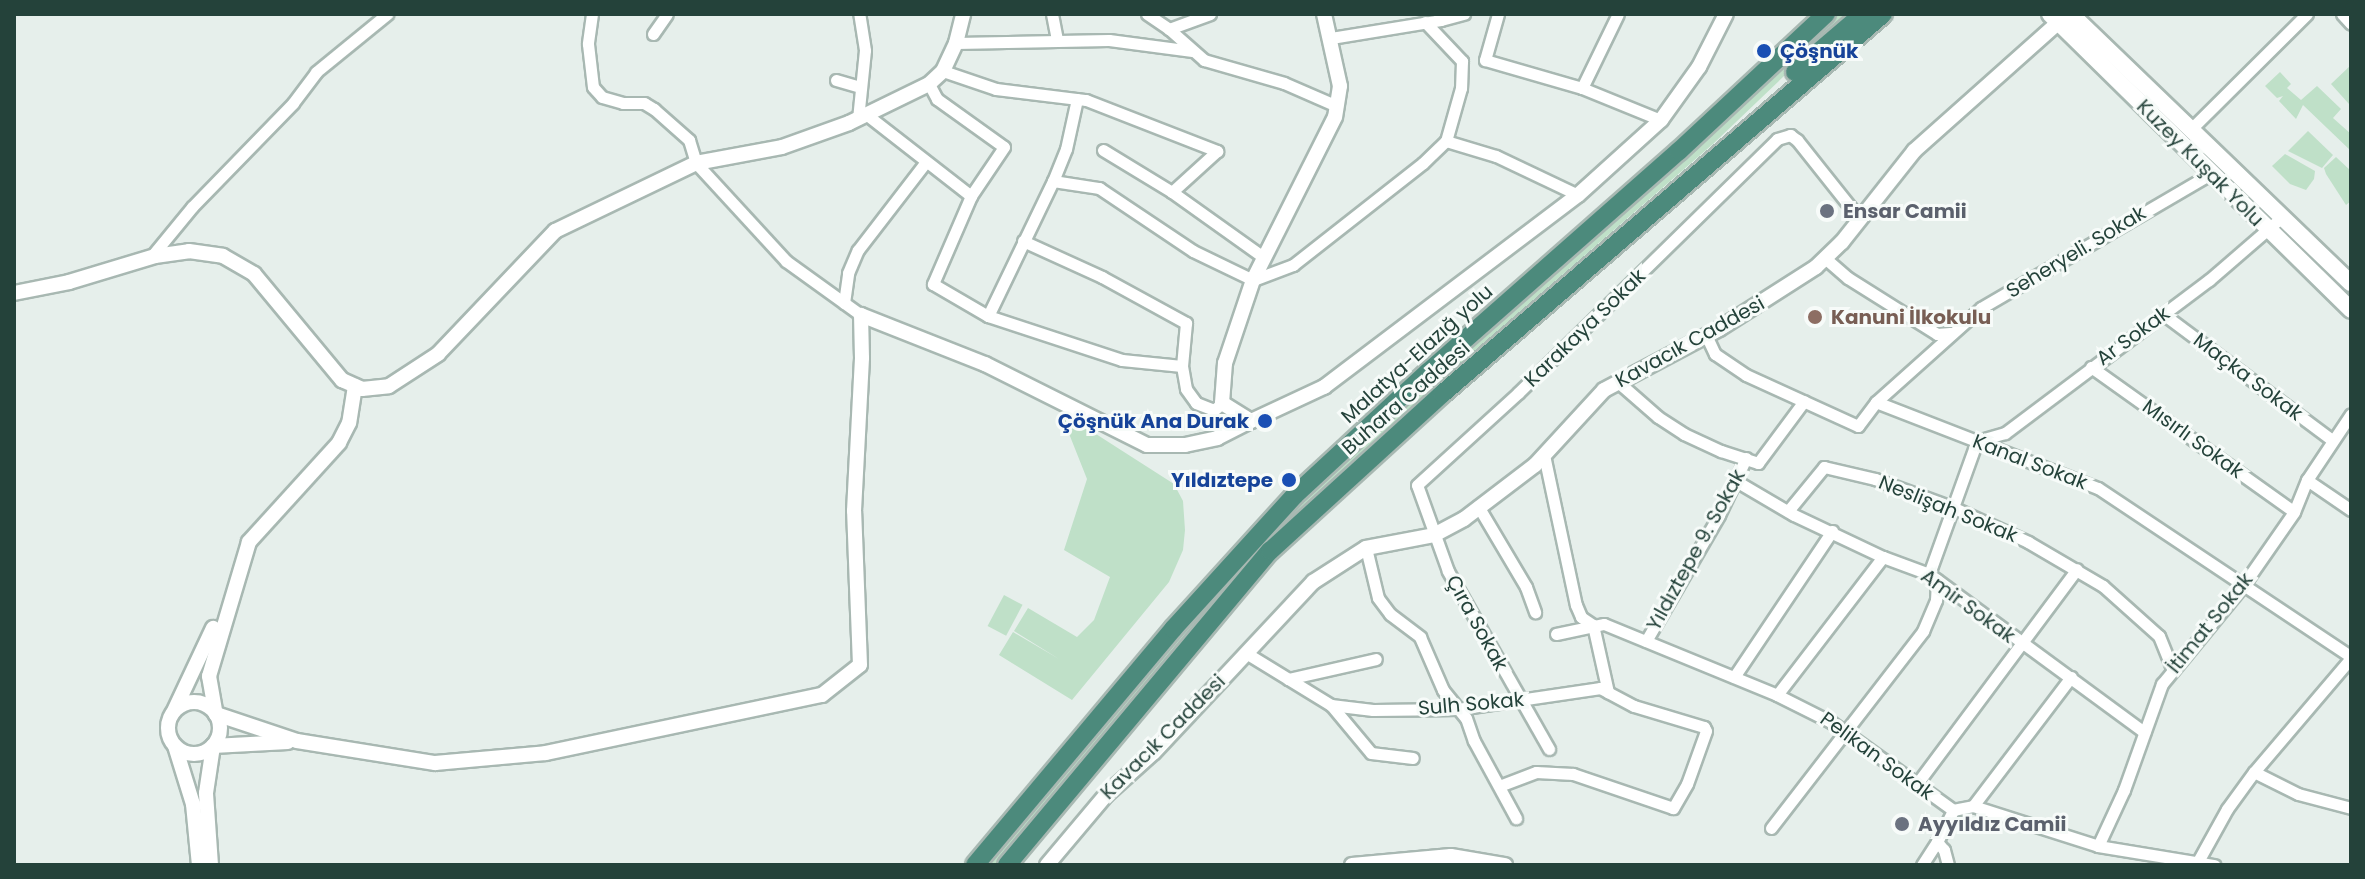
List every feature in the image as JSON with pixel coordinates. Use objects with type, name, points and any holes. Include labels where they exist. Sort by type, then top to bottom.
[{"type":"highway","name":"Malatya-Elazığ yolu","points":[[975,865],[1173,629],[1295,495],[1428,372],[1679,151],[1826,14]]},
{"type":"highway","points":[[1745,132],[1766,96],[1863,14]]},
{"type":"highway","name":"Buhara Caddesi","points":[[1007,865],[1270,551],[1430,404],[1883,14]]},
{"type":"main road","name":"Kuzey Kuşak Yolu","points":[[2067,16],[2351,283]]},
{"type":"main road","name":"Kuzey Kuşak Yolu","points":[[2067,16],[2210,174],[2351,310]]},
{"type":"street","points":[[151,257],[192,207],[293,103],[316,72],[387,14]]},
{"type":"street","points":[[592,14],[588,44],[593,87],[602,97],[623,103],[644,103],[689,140],[696,163],[786,261],[861,315],[985,364],[1147,445],[1185,445],[1217,438],[1324,387],[1578,195],[1661,120],[1699,67],[1726,14]]},
{"type":"street","points":[[653,34],[667,14]]},
{"type":"street","points":[[859,14],[865,50],[862,117]]},
{"type":"street","points":[[14,293],[69,282],[151,257],[189,251],[223,256],[254,274],[342,380],[362,389],[389,386],[438,354],[555,231],[696,163],[782,147],[862,117],[929,84],[943,71],[956,43],[963,14]]},
{"type":"street","points":[[1052,14],[1057,40]]},
{"type":"street","points":[[1147,14],[1192,51],[1227,69],[1284,83],[1337,106]]},
{"type":"street","points":[[1169,29],[1210,14]]},
{"type":"street","points":[[1023,241],[1102,277],[1186,323],[1182,366],[1186,389],[1196,403],[1214,410],[1222,403],[1225,363],[1253,280],[1309,170],[1337,106],[1340,86],[1324,14]]},
{"type":"street","points":[[1331,38],[1464,14]]},
{"type":"street","points":[[1485,60],[1498,14]]},
{"type":"street","points":[[1582,88],[1618,14]]},
{"type":"street","points":[[2190,130],[2307,14]]},
{"type":"street","points":[[2342,14],[2351,24]]},
{"type":"street","name":"Kavacık Caddesi","points":[[1047,865],[1081,822],[1154,752],[1313,582],[1366,548],[1434,535],[1464,519],[1518,480],[1604,390],[1706,335],[1826,259],[1914,151],[2067,16]]},
{"type":"street","points":[[1053,181],[1099,188],[1193,251],[1253,280],[1293,265],[1423,163],[1446,141],[1461,88],[1462,61],[1425,22]]},
{"type":"street","points":[[956,43],[1109,40],[1192,51]]},
{"type":"street","points":[[1462,61],[1485,60],[1582,88],[1661,120]]},
{"type":"street","points":[[943,71],[996,89],[1077,99],[1120,110],[1217,151],[1172,192]]},
{"type":"street","points":[[836,80],[861,87]]},
{"type":"street","points":[[929,84],[937,99],[1004,147],[971,196],[933,284],[988,316],[1122,360],[1182,366]]},
{"type":"street","points":[[988,316],[1053,181],[1066,149],[1077,99]]},
{"type":"street","points":[[862,117],[971,196]]},
{"type":"street","name":"Karakaya Sokak","points":[[1434,535],[1417,485],[1518,393],[1777,139],[1790,135],[1859,218]]},
{"type":"street","points":[[1446,141],[1496,156],[1578,195]]},
{"type":"street","points":[[1103,150],[1172,192],[1263,257]]},
{"type":"street","points":[[844,303],[848,273],[858,250],[925,163]]},
{"type":"street","name":"Seheryeli. Sokak","points":[[1876,402],[1981,308],[2210,174]]},
{"type":"street","name":"Ar Sokak","points":[[1977,441],[2005,433],[2163,314],[2269,231],[2282,217]]},
{"type":"street","points":[[1826,259],[1848,278],[1937,334],[1950,333]]},
{"type":"street","name":"Maçka Sokak","points":[[2163,314],[2332,440]]},
{"type":"street","points":[[172,715],[185,704],[193,702],[210,707],[216,714],[297,741],[435,763],[546,753],[822,695],[860,665],[854,511],[861,315]]},
{"type":"street","points":[[1706,335],[1715,354],[1746,375],[1858,426],[1876,402]]},
{"type":"street","name":"Mısırlı Sokak","points":[[2091,367],[2294,512]]},
{"type":"street","points":[[1618,382],[1658,417],[1684,434],[1758,463],[1804,401]]},
{"type":"street","points":[[211,865],[206,793],[213,746],[220,730],[209,676],[239,573],[249,542],[339,443],[349,423],[355,386]]},
{"type":"street","name":"Kanal Sokak","points":[[1876,402],[2098,488],[2351,658]]},
{"type":"street","points":[[1222,403],[1251,421]]},
{"type":"street","name":"İtimat Sokak","points":[[2098,846],[2124,790],[2157,696],[2172,669],[2197,644],[2244,584],[2294,512],[2307,480],[2351,414]]},
{"type":"street","points":[[1771,828],[1923,631],[1936,600],[1933,577],[1952,507],[1977,441]]},
{"type":"street","points":[[1544,455],[1576,605],[1581,617],[1593,625],[1608,692]]},
{"type":"street","name":"Yıldıztepe 9. Sokak","points":[[1646,641],[1746,458]]},
{"type":"street","name":"Neslişah Sokak","points":[[1788,511],[1824,467],[1875,479],[1952,507],[2077,569],[2141,616],[2159,636],[2172,669]]},
{"type":"street","points":[[2307,480],[2351,510]]},
{"type":"street","name":"Amir Sokak","points":[[1736,481],[1788,511],[1883,557],[1933,577],[2144,732]]},
{"type":"street","points":[[1478,506],[1526,587],[1535,612]]},
{"type":"street","points":[[1734,677],[1832,531]]},
{"type":"street","name":"Çıra Sokak","points":[[1434,535],[1448,571],[1549,749]]},
{"type":"street","points":[[1366,548],[1378,598],[1390,614],[1420,637],[1443,690],[1466,718],[1474,741],[1516,818]]},
{"type":"street","points":[[1777,695],[1883,557]]},
{"type":"street","points":[[1916,785],[2077,569]]},
{"type":"street","points":[[199,865],[193,804],[168,731],[172,715],[239,573]]},
{"type":"street","name":"Pelikan Sokak","points":[[1593,625],[1604,624],[1813,711],[1953,810],[1973,806],[2098,846],[2214,865]]},
{"type":"street","points":[[1556,634],[1593,625]]},
{"type":"street","name":"Sulh Sokak","points":[[1246,653],[1331,705],[1373,710],[1458,709],[1600,688],[1634,706],[1704,727],[1706,736],[1673,808],[1573,774],[1536,772],[1500,786]]},
{"type":"street","points":[[2196,864],[2227,809],[2254,772],[2351,658]]},
{"type":"street","points":[[1288,679],[1376,659]]},
{"type":"street","points":[[1973,806],[2071,677]]},
{"type":"street","points":[[1331,705],[1371,753],[1413,758]]},
{"type":"street","points":[[175,746],[198,754],[213,746],[297,741]]},
{"type":"street","points":[[2254,772],[2298,794],[2351,808]]},
{"type":"street","points":[[1056,805],[1081,822]]},
{"type":"street","points":[[1922,865],[1953,810]]},
{"type":"street","points":[[1937,842],[1944,850],[1948,865]]},
{"type":"street","points":[[1352,865],[1451,856],[1505,865]]},
{"type":"green space","points":[[1838,14],[1849,14],[1713,144],[1477,349],[1296,515],[1247,565],[995,865],[985,865],[1181,631],[1291,509],[1708,139]]},
{"type":"green space","points":[[2351,65],[2351,102],[2349,104],[2331,84]]},
{"type":"green space","points":[[2280,72],[2291,84],[2287,88],[2301,100],[2317,86],[2341,109],[2333,118],[2351,134],[2351,151],[2303,105],[2296,119],[2279,101],[2283,96],[2277,98],[2265,86]]},
{"type":"green space","points":[[2308,131],[2333,155],[2322,168],[2288,151]]},
{"type":"green space","points":[[2285,154],[2315,171],[2314,179],[2306,190],[2290,184],[2272,166]]},
{"type":"green space","points":[[2336,157],[2351,171],[2351,201],[2346,205],[2324,168]]},
{"type":"green space","points":[[1060,411],[1174,484],[1183,501],[1185,530],[1183,550],[1169,582],[1072,700],[999,655],[1013,632],[1059,659],[1014,631],[1028,608],[1077,637],[1094,620],[1110,577],[1064,550],[1087,479]]},
{"type":"green space","points":[[1004,595],[1023,605],[1006,636],[988,626]]},
{"type":"place","name":"Çöşnük","points":[[1764,51]]},
{"type":"place","name":"Ensar Camii","points":[[1827,211]]},
{"type":"place","name":"Kanuni İlkokulu","points":[[1815,317]]},
{"type":"place","name":"Çöşnük Ana Durak","points":[[1265,421]]},
{"type":"place","name":"Yıldıztepe","points":[[1289,480]]},
{"type":"place","name":"Ayyıldız Camii","points":[[1902,824]]}]
